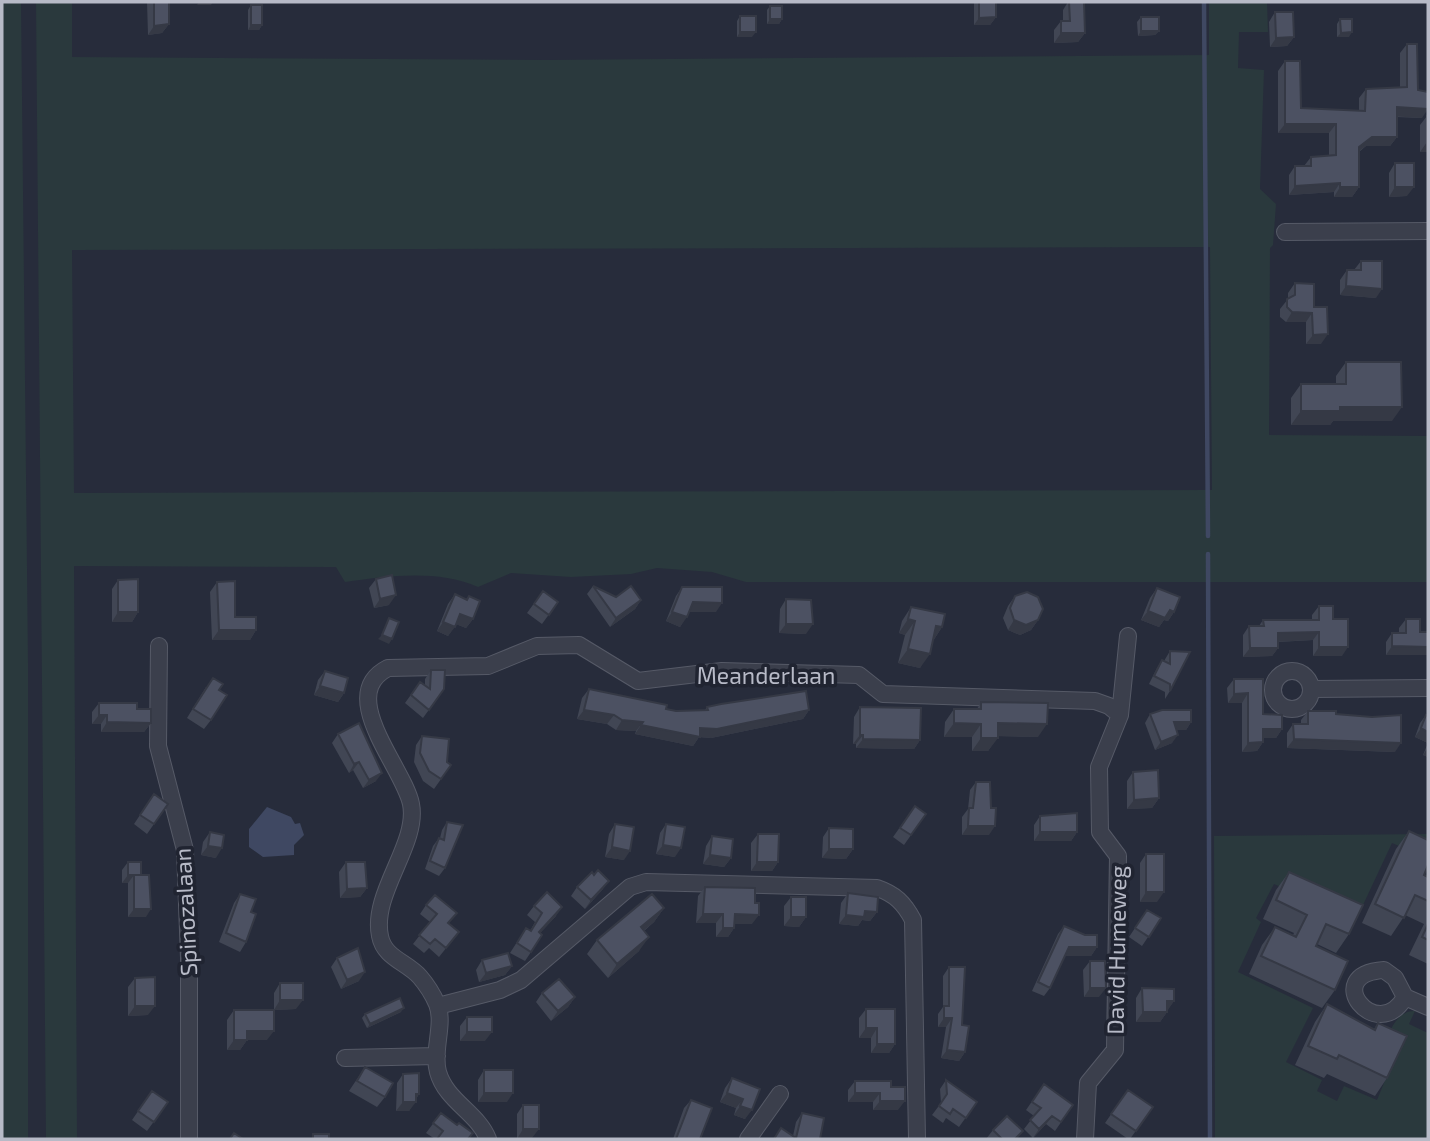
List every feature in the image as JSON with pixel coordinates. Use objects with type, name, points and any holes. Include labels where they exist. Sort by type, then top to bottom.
[{"type":"street","points":[[1285,232],[1428,231]]},
{"type":"street","name":"David Humeweg","points":[[1085,1139],[1088,1083],[1115,1050],[1118,856],[1100,832],[1099,767],[1120,715],[1128,636]]},
{"type":"street","name":"Meanderlaan","points":[[438,1006],[419,976],[392,957],[380,939],[379,915],[408,835],[412,805],[372,722],[369,690],[375,675],[388,668],[488,666],[537,646],[579,645],[638,681],[722,671],[859,675],[883,694],[1095,701],[1109,706],[1120,715]]},
{"type":"street","name":"Spinozalaan","points":[[159,646],[158,746],[185,850],[190,958],[189,1139]]},
{"type":"street","points":[[1312,689],[1428,688]]},
{"type":"street","points":[[488,1139],[485,1130],[449,1094],[438,1072],[438,1006],[500,990],[521,980],[630,887],[646,882],[877,888],[890,892],[904,904],[913,920],[917,1139]]},
{"type":"street","points":[[1405,997],[1428,1007]]},
{"type":"street","points":[[345,1058],[436,1056]]},
{"type":"street","points":[[748,1139],[780,1094]]},
{"type":"shaded area","points":[[2,2],[21,2],[28,663],[28,1139],[2,1139]]},
{"type":"shaded area","points":[[36,2],[72,2],[72,57],[546,60],[1209,55],[1209,2],[1267,2],[1268,32],[1239,32],[1238,68],[1264,70],[1260,189],[1276,204],[1273,245],[1270,248],[1269,435],[1428,436],[1428,582],[746,582],[712,572],[657,568],[631,574],[571,577],[511,573],[478,587],[462,581],[429,576],[395,576],[345,582],[336,567],[74,566],[77,1139],[46,1139]],"holes":[[[1210,247],[1212,490],[74,493],[72,250]]]},
{"type":"shaded area","points":[[1428,834],[1428,858],[1392,843],[1356,920],[1274,884],[1256,918],[1261,922],[1238,972],[1313,1008],[1286,1062],[1322,1080],[1317,1091],[1337,1101],[1344,1086],[1377,1100],[1397,1051],[1384,1044],[1399,1017],[1415,1011],[1409,1024],[1428,1033],[1428,1139],[1215,1139],[1214,836]]},
{"type":"water","points":[[267,807],[291,817],[295,824],[300,823],[304,835],[294,845],[294,855],[263,857],[249,847],[249,829]]},
{"type":"building","points":[[154,2],[169,2],[169,24],[154,26]]},
{"type":"building","points":[[979,2],[996,2],[996,17],[979,18]]},
{"type":"building","points":[[1069,2],[1084,2],[1085,33],[1061,33],[1061,21],[1070,21]]},
{"type":"building","points":[[251,5],[262,5],[262,25],[251,25]]},
{"type":"building","points":[[770,6],[782,6],[782,19],[770,19]]},
{"type":"building","points":[[1275,12],[1293,12],[1294,37],[1276,38]]},
{"type":"building","points":[[740,16],[756,16],[756,32],[740,32]]},
{"type":"building","points":[[1141,17],[1159,17],[1159,31],[1141,31]]},
{"type":"building","points":[[1340,19],[1352,19],[1352,32],[1341,33]]},
{"type":"building","points":[[1407,44],[1417,44],[1418,90],[1428,92],[1428,109],[1397,107],[1397,137],[1372,137],[1359,147],[1359,187],[1340,187],[1340,183],[1295,186],[1295,166],[1311,166],[1311,157],[1336,155],[1336,124],[1285,124],[1285,61],[1300,61],[1301,108],[1365,111],[1366,89],[1407,87]]},
{"type":"building","points":[[1395,163],[1414,163],[1414,187],[1395,187]]},
{"type":"building","points":[[1361,261],[1382,261],[1382,289],[1346,286],[1347,270],[1361,270]]},
{"type":"building","points":[[1295,283],[1314,284],[1314,307],[1327,307],[1328,334],[1313,335],[1312,313],[1292,312],[1287,307],[1287,299],[1295,295]]},
{"type":"building","points":[[1346,362],[1401,362],[1402,407],[1340,407],[1340,411],[1301,411],[1301,384],[1346,384]]},
{"type":"building","points":[[392,575],[396,595],[380,599],[376,579]]},
{"type":"building","points":[[138,579],[138,612],[118,612],[118,580]]},
{"type":"building","points":[[235,581],[235,617],[256,617],[256,630],[219,630],[217,582]]},
{"type":"building","points":[[593,586],[616,597],[631,586],[641,600],[616,618]]},
{"type":"building","points":[[682,587],[722,587],[722,603],[693,602],[687,617],[672,612]]},
{"type":"building","points":[[1157,588],[1180,597],[1174,612],[1170,610],[1165,618],[1148,611]]},
{"type":"building","points":[[543,591],[558,602],[549,615],[534,604]]},
{"type":"building","points":[[1027,592],[1038,597],[1043,609],[1038,620],[1026,625],[1014,620],[1010,608],[1015,596]]},
{"type":"building","points":[[455,594],[467,600],[469,596],[480,601],[473,619],[460,614],[455,627],[443,622]]},
{"type":"building","points":[[786,599],[811,600],[813,624],[786,624]]},
{"type":"building","points":[[1319,606],[1333,606],[1333,619],[1348,619],[1348,647],[1319,647],[1319,632],[1278,633],[1278,648],[1250,648],[1249,626],[1264,626],[1263,620],[1319,620]]},
{"type":"building","points":[[911,607],[945,614],[942,627],[936,626],[930,654],[908,649],[915,621],[908,619]]},
{"type":"building","points":[[389,618],[399,622],[392,639],[382,635]]},
{"type":"building","points":[[1406,619],[1420,619],[1420,632],[1428,632],[1428,647],[1392,646],[1392,633],[1406,633]]},
{"type":"building","points":[[1170,651],[1190,652],[1170,691],[1170,684],[1154,676],[1162,660],[1170,664]]},
{"type":"building","points":[[431,670],[445,670],[444,689],[429,710],[411,695],[420,682],[430,689]]},
{"type":"building","points":[[325,671],[348,678],[344,693],[320,686]]},
{"type":"building","points":[[213,678],[223,684],[219,690],[227,695],[211,720],[193,709]]},
{"type":"building","points":[[1234,679],[1263,679],[1263,714],[1282,715],[1282,729],[1263,729],[1263,742],[1248,743],[1248,693],[1234,694]]},
{"type":"building","points":[[589,689],[667,705],[666,709],[676,711],[708,710],[707,707],[721,704],[806,691],[809,710],[717,729],[700,728],[700,737],[584,710]]},
{"type":"building","points":[[981,702],[1048,703],[1047,724],[998,723],[998,738],[981,738],[981,724],[954,723],[954,709],[981,709]]},
{"type":"building","points":[[99,703],[137,703],[137,709],[151,709],[151,723],[107,722],[107,715],[99,715]]},
{"type":"building","points":[[860,707],[921,708],[920,740],[863,739],[863,735],[860,735]]},
{"type":"building","points":[[1162,710],[1191,710],[1191,722],[1174,722],[1178,735],[1161,742],[1150,714]]},
{"type":"building","points":[[1308,711],[1336,711],[1336,714],[1372,717],[1401,715],[1401,743],[1294,739],[1293,724],[1308,724]]},
{"type":"building","points":[[1426,715],[1428,716],[1428,732],[1421,728]]},
{"type":"building","points":[[359,723],[382,773],[369,780],[359,762],[354,764],[338,734]]},
{"type":"building","points":[[422,736],[449,739],[447,762],[451,765],[441,779],[429,771],[420,753]]},
{"type":"building","points":[[1158,770],[1159,798],[1134,800],[1133,772]]},
{"type":"building","points":[[976,782],[990,782],[991,808],[996,808],[995,826],[968,826],[969,808],[973,808]]},
{"type":"building","points":[[154,794],[168,804],[154,824],[140,815]]},
{"type":"building","points":[[915,806],[926,814],[911,835],[900,828]]},
{"type":"building","points":[[1077,813],[1077,832],[1040,832],[1040,816]]},
{"type":"building","points":[[447,822],[463,825],[445,868],[430,861],[439,838],[444,840]]},
{"type":"building","points":[[615,824],[634,827],[630,851],[612,847]]},
{"type":"building","points":[[666,824],[685,827],[681,848],[663,845]]},
{"type":"building","points":[[829,828],[853,829],[853,849],[829,849]]},
{"type":"building","points":[[1409,831],[1428,840],[1428,865],[1424,875],[1428,877],[1428,901],[1415,895],[1404,918],[1375,904]]},
{"type":"building","points":[[210,832],[224,835],[222,848],[208,846]]},
{"type":"building","points":[[758,834],[779,834],[778,862],[757,862]]},
{"type":"building","points":[[712,836],[733,839],[731,858],[710,855]]},
{"type":"building","points":[[1146,854],[1164,854],[1164,892],[1146,892]]},
{"type":"building","points":[[128,862],[141,862],[141,875],[128,875]]},
{"type":"building","points":[[346,862],[365,862],[367,888],[347,889]]},
{"type":"building","points":[[598,870],[609,881],[591,900],[577,887],[592,872],[594,875]]},
{"type":"building","points":[[1289,872],[1363,905],[1349,934],[1326,924],[1316,946],[1348,961],[1335,990],[1261,956],[1275,927],[1296,937],[1307,915],[1276,900]]},
{"type":"building","points":[[134,875],[149,875],[151,909],[134,909]]},
{"type":"building","points":[[705,887],[755,888],[755,903],[759,903],[759,915],[735,914],[734,928],[723,928],[723,914],[703,914]]},
{"type":"building","points":[[547,892],[562,907],[539,932],[542,935],[531,952],[517,943],[526,928],[531,931],[542,913],[534,906]]},
{"type":"building","points":[[848,893],[878,897],[877,912],[865,911],[864,917],[846,915]]},
{"type":"building","points":[[240,894],[256,899],[251,912],[256,914],[246,942],[226,933]]},
{"type":"building","points":[[652,894],[664,908],[641,927],[649,937],[617,964],[597,940]]},
{"type":"building","points":[[435,895],[457,913],[448,923],[459,932],[446,948],[435,939],[430,944],[419,935],[437,914],[426,905]]},
{"type":"building","points":[[791,897],[806,897],[806,917],[791,917]]},
{"type":"building","points":[[1147,910],[1161,918],[1149,937],[1135,928]]},
{"type":"building","points":[[1428,924],[1428,940],[1422,937]]},
{"type":"building","points":[[1064,926],[1085,935],[1097,935],[1097,947],[1069,947],[1050,988],[1038,982]]},
{"type":"building","points":[[358,948],[365,972],[347,980],[337,958]]},
{"type":"building","points":[[508,953],[512,966],[486,973],[482,960]]},
{"type":"building","points":[[1090,961],[1105,961],[1106,988],[1090,988]]},
{"type":"building","points":[[949,967],[965,967],[962,1025],[969,1026],[965,1052],[947,1050],[952,1018],[944,1018],[944,1006],[949,1006]]},
{"type":"building","points":[[155,977],[155,1006],[135,1006],[135,978]]},
{"type":"building","points":[[559,979],[575,997],[558,1011],[542,993]]},
{"type":"building","points":[[280,983],[303,983],[303,1000],[280,1000]]},
{"type":"building","points":[[1142,988],[1174,989],[1174,1001],[1167,1001],[1167,1012],[1143,1012]]},
{"type":"building","points":[[400,998],[404,1008],[370,1024],[365,1014]]},
{"type":"building","points":[[1327,1004],[1375,1030],[1378,1023],[1407,1036],[1387,1078],[1339,1055],[1337,1059],[1308,1046]]},
{"type":"building","points":[[866,1009],[895,1009],[895,1044],[877,1044],[877,1028],[866,1028]]},
{"type":"building","points":[[234,1010],[274,1010],[274,1031],[247,1031],[247,1040],[234,1040]]},
{"type":"building","points":[[467,1017],[492,1017],[492,1032],[467,1032]]},
{"type":"building","points":[[365,1067],[393,1083],[385,1097],[357,1081]]},
{"type":"building","points":[[484,1070],[513,1070],[513,1093],[484,1093]]},
{"type":"building","points":[[419,1073],[419,1094],[416,1094],[416,1102],[403,1102],[403,1074]]},
{"type":"building","points":[[732,1078],[760,1089],[752,1110],[740,1106],[743,1099],[727,1093]]},
{"type":"building","points":[[946,1080],[977,1102],[966,1118],[953,1109],[950,1114],[939,1106],[947,1094]]},
{"type":"building","points":[[855,1081],[891,1081],[891,1087],[905,1087],[905,1101],[880,1101],[880,1093],[855,1093]]},
{"type":"building","points":[[1044,1084],[1073,1105],[1061,1122],[1052,1116],[1039,1129],[1030,1120],[1041,1108],[1032,1102]]},
{"type":"building","points":[[1128,1090],[1153,1107],[1136,1131],[1111,1114]]},
{"type":"building","points":[[152,1091],[168,1102],[154,1122],[138,1111]]},
{"type":"building","points":[[691,1100],[712,1108],[700,1139],[676,1139]]},
{"type":"building","points":[[523,1105],[539,1105],[539,1129],[523,1129]]},
{"type":"building","points":[[441,1113],[473,1133],[468,1139],[437,1139],[443,1131],[433,1123]]},
{"type":"building","points":[[802,1113],[824,1118],[820,1139],[774,1139],[781,1128],[796,1138]]},
{"type":"building","points":[[1007,1116],[1023,1131],[1015,1139],[1002,1139],[993,1130]]},
{"type":"building","points":[[234,1133],[243,1139],[230,1139]]},
{"type":"building","points":[[313,1134],[329,1134],[329,1139],[313,1139]]},
{"type":"waterway","points":[[1204,2],[1208,536]]},
{"type":"waterway","points":[[1208,554],[1210,1139]]}]
